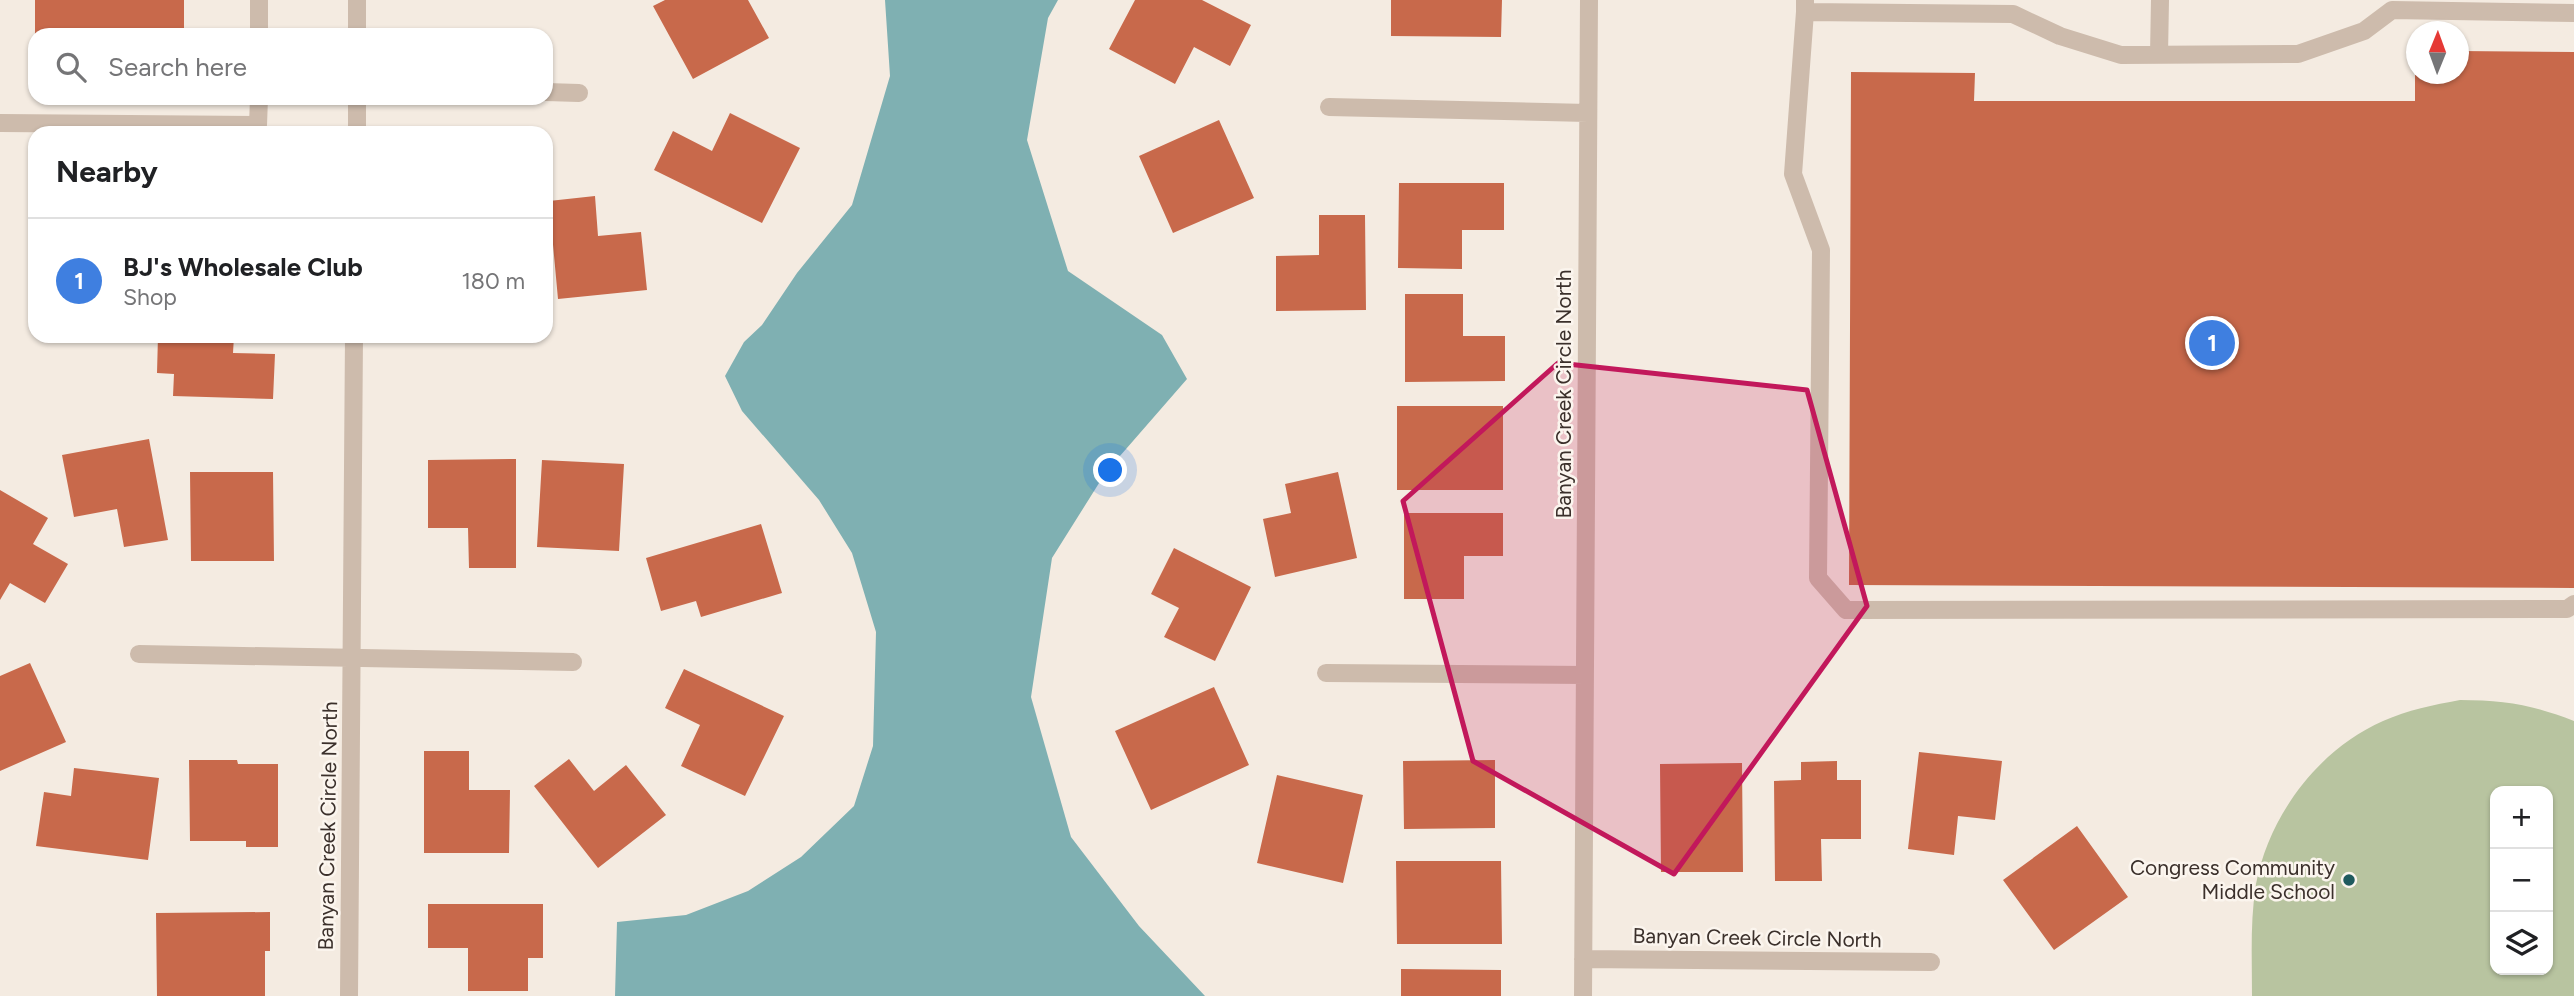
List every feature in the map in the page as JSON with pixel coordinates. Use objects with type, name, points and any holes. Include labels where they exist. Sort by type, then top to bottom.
[{"type":"street","points":[[259,28],[260,0]]},
{"type":"street","points":[[357,0],[357,28]]},
{"type":"street","name":"Banyan Creek Circle North","points":[[1583,996],[1590,0]]},
{"type":"street","points":[[2159,55],[2160,0]]},
{"type":"street","points":[[2574,13],[2499,6],[2392,10],[2364,31],[2298,54],[2121,55],[2060,36],[2013,14],[1805,6],[1793,174],[1821,250],[1818,578],[1846,610],[2567,609],[2574,604]]},
{"type":"street","points":[[553,92],[579,93]]},
{"type":"street","points":[[0,123],[258,125],[259,105]]},
{"type":"street","points":[[356,126],[357,105]]},
{"type":"street","points":[[1329,107],[1588,113]]},
{"type":"street","name":"Banyan Creek Circle North","points":[[349,996],[354,343]]},
{"type":"street","points":[[139,654],[573,662]]},
{"type":"street","points":[[1326,673],[1585,675]]},
{"type":"street","name":"Banyan Creek Circle North","points":[[1583,959],[1931,962]]},
{"type":"highlighted area","points":[[1558,363],[1807,390],[1867,606],[1674,874],[1473,761],[1403,501]]},
{"type":"green space","name":"Congress Community Middle School","points":[[2460,700],[2505,702],[2574,721],[2574,996],[2252,996],[2252,926],[2256,884],[2272,833],[2285,809],[2300,787],[2338,749],[2383,721],[2421,708]]},
{"type":"water","points":[[885,0],[1058,0],[1048,18],[1027,140],[1068,271],[1162,335],[1187,379],[1106,472],[1052,558],[1031,697],[1071,837],[1139,926],[1205,996],[615,996],[617,922],[686,915],[748,891],[801,857],[854,806],[873,746],[876,632],[852,553],[819,500],[742,411],[725,376],[744,342],[762,325],[797,273],[852,205],[890,76]]},
{"type":"building","points":[[35,0],[184,0],[184,28],[35,28]]},
{"type":"building","points":[[665,0],[748,0],[769,38],[693,79],[653,6]]},
{"type":"building","points":[[1135,0],[1202,0],[1251,25],[1230,66],[1194,47],[1175,84],[1109,49]]},
{"type":"building","points":[[1391,0],[1502,0],[1501,37],[1391,36]]},
{"type":"building","points":[[2469,51],[2574,52],[2574,588],[1849,585],[1851,72],[1975,73],[1974,101],[2415,101],[2415,84],[2469,84]]},
{"type":"building","points":[[730,113],[800,148],[762,223],[654,170],[673,131],[712,151]]},
{"type":"building","points":[[1219,120],[1254,198],[1173,233],[1139,156]]},
{"type":"building","points":[[1399,183],[1504,183],[1504,230],[1462,230],[1462,269],[1398,268]]},
{"type":"building","points":[[595,196],[598,236],[641,232],[647,290],[558,299],[553,245],[553,201]]},
{"type":"building","points":[[1319,215],[1365,215],[1366,310],[1276,311],[1276,256],[1319,255]]},
{"type":"building","points":[[1405,294],[1463,294],[1463,336],[1505,336],[1505,381],[1405,382]]},
{"type":"building","points":[[158,343],[234,343],[233,353],[275,354],[273,399],[173,396],[174,374],[157,373]]},
{"type":"building","points":[[1397,406],[1503,406],[1503,490],[1397,490]]},
{"type":"building","points":[[149,439],[168,540],[124,547],[117,509],[74,517],[62,455]]},
{"type":"building","points":[[516,459],[516,568],[469,568],[468,528],[428,528],[428,460]]},
{"type":"building","points":[[542,460],[624,464],[619,551],[537,547]]},
{"type":"building","points":[[190,472],[273,472],[274,561],[191,561]]},
{"type":"building","points":[[1338,472],[1357,558],[1275,577],[1263,519],[1291,513],[1285,484]]},
{"type":"building","points":[[0,490],[48,518],[33,544],[68,564],[45,603],[10,583],[0,600]]},
{"type":"building","points":[[1404,513],[1503,513],[1503,556],[1464,556],[1464,599],[1404,599]]},
{"type":"building","points":[[761,524],[782,593],[701,617],[696,601],[661,611],[646,558]]},
{"type":"building","points":[[1174,548],[1251,587],[1215,661],[1164,637],[1179,608],[1151,594]]},
{"type":"building","points":[[30,663],[66,742],[0,771],[0,676]]},
{"type":"building","points":[[684,669],[784,716],[745,796],[681,766],[700,725],[665,708]]},
{"type":"building","points":[[1214,687],[1249,765],[1151,810],[1115,731]]},
{"type":"building","points":[[424,751],[469,751],[469,790],[510,790],[509,853],[424,853]]},
{"type":"building","points":[[1919,752],[2002,761],[1995,820],[1958,816],[1954,855],[1908,849]]},
{"type":"building","points":[[569,759],[594,791],[626,765],[666,815],[598,868],[534,786]]},
{"type":"building","points":[[189,760],[237,760],[238,764],[278,764],[278,847],[246,847],[246,841],[190,841]]},
{"type":"building","points":[[1495,760],[1495,828],[1404,829],[1403,761]]},
{"type":"building","points":[[1837,761],[1837,780],[1861,780],[1861,839],[1821,839],[1822,881],[1775,881],[1774,781],[1801,780],[1801,762]]},
{"type":"building","points":[[1742,763],[1743,872],[1661,872],[1660,764]]},
{"type":"building","points":[[74,768],[159,778],[148,860],[36,846],[44,792],[71,796]]},
{"type":"building","points":[[1277,775],[1363,795],[1343,883],[1257,863]]},
{"type":"building","points":[[2077,826],[2128,897],[2054,950],[2003,880]]},
{"type":"building","points":[[1396,861],[1501,861],[1502,944],[1397,944]]},
{"type":"building","points":[[428,904],[543,904],[543,958],[528,958],[528,991],[468,991],[468,948],[428,948]]},
{"type":"building","points":[[270,912],[270,951],[265,951],[265,996],[157,996],[156,913]]},
{"type":"building","points":[[1401,969],[1501,970],[1501,996],[1401,996]]},
{"type":"place","name":"BJ's Wholesale Club","points":[[2212,343]]},
{"type":"place","name":"Congress Community Middle School","points":[[2349,880]]}]
